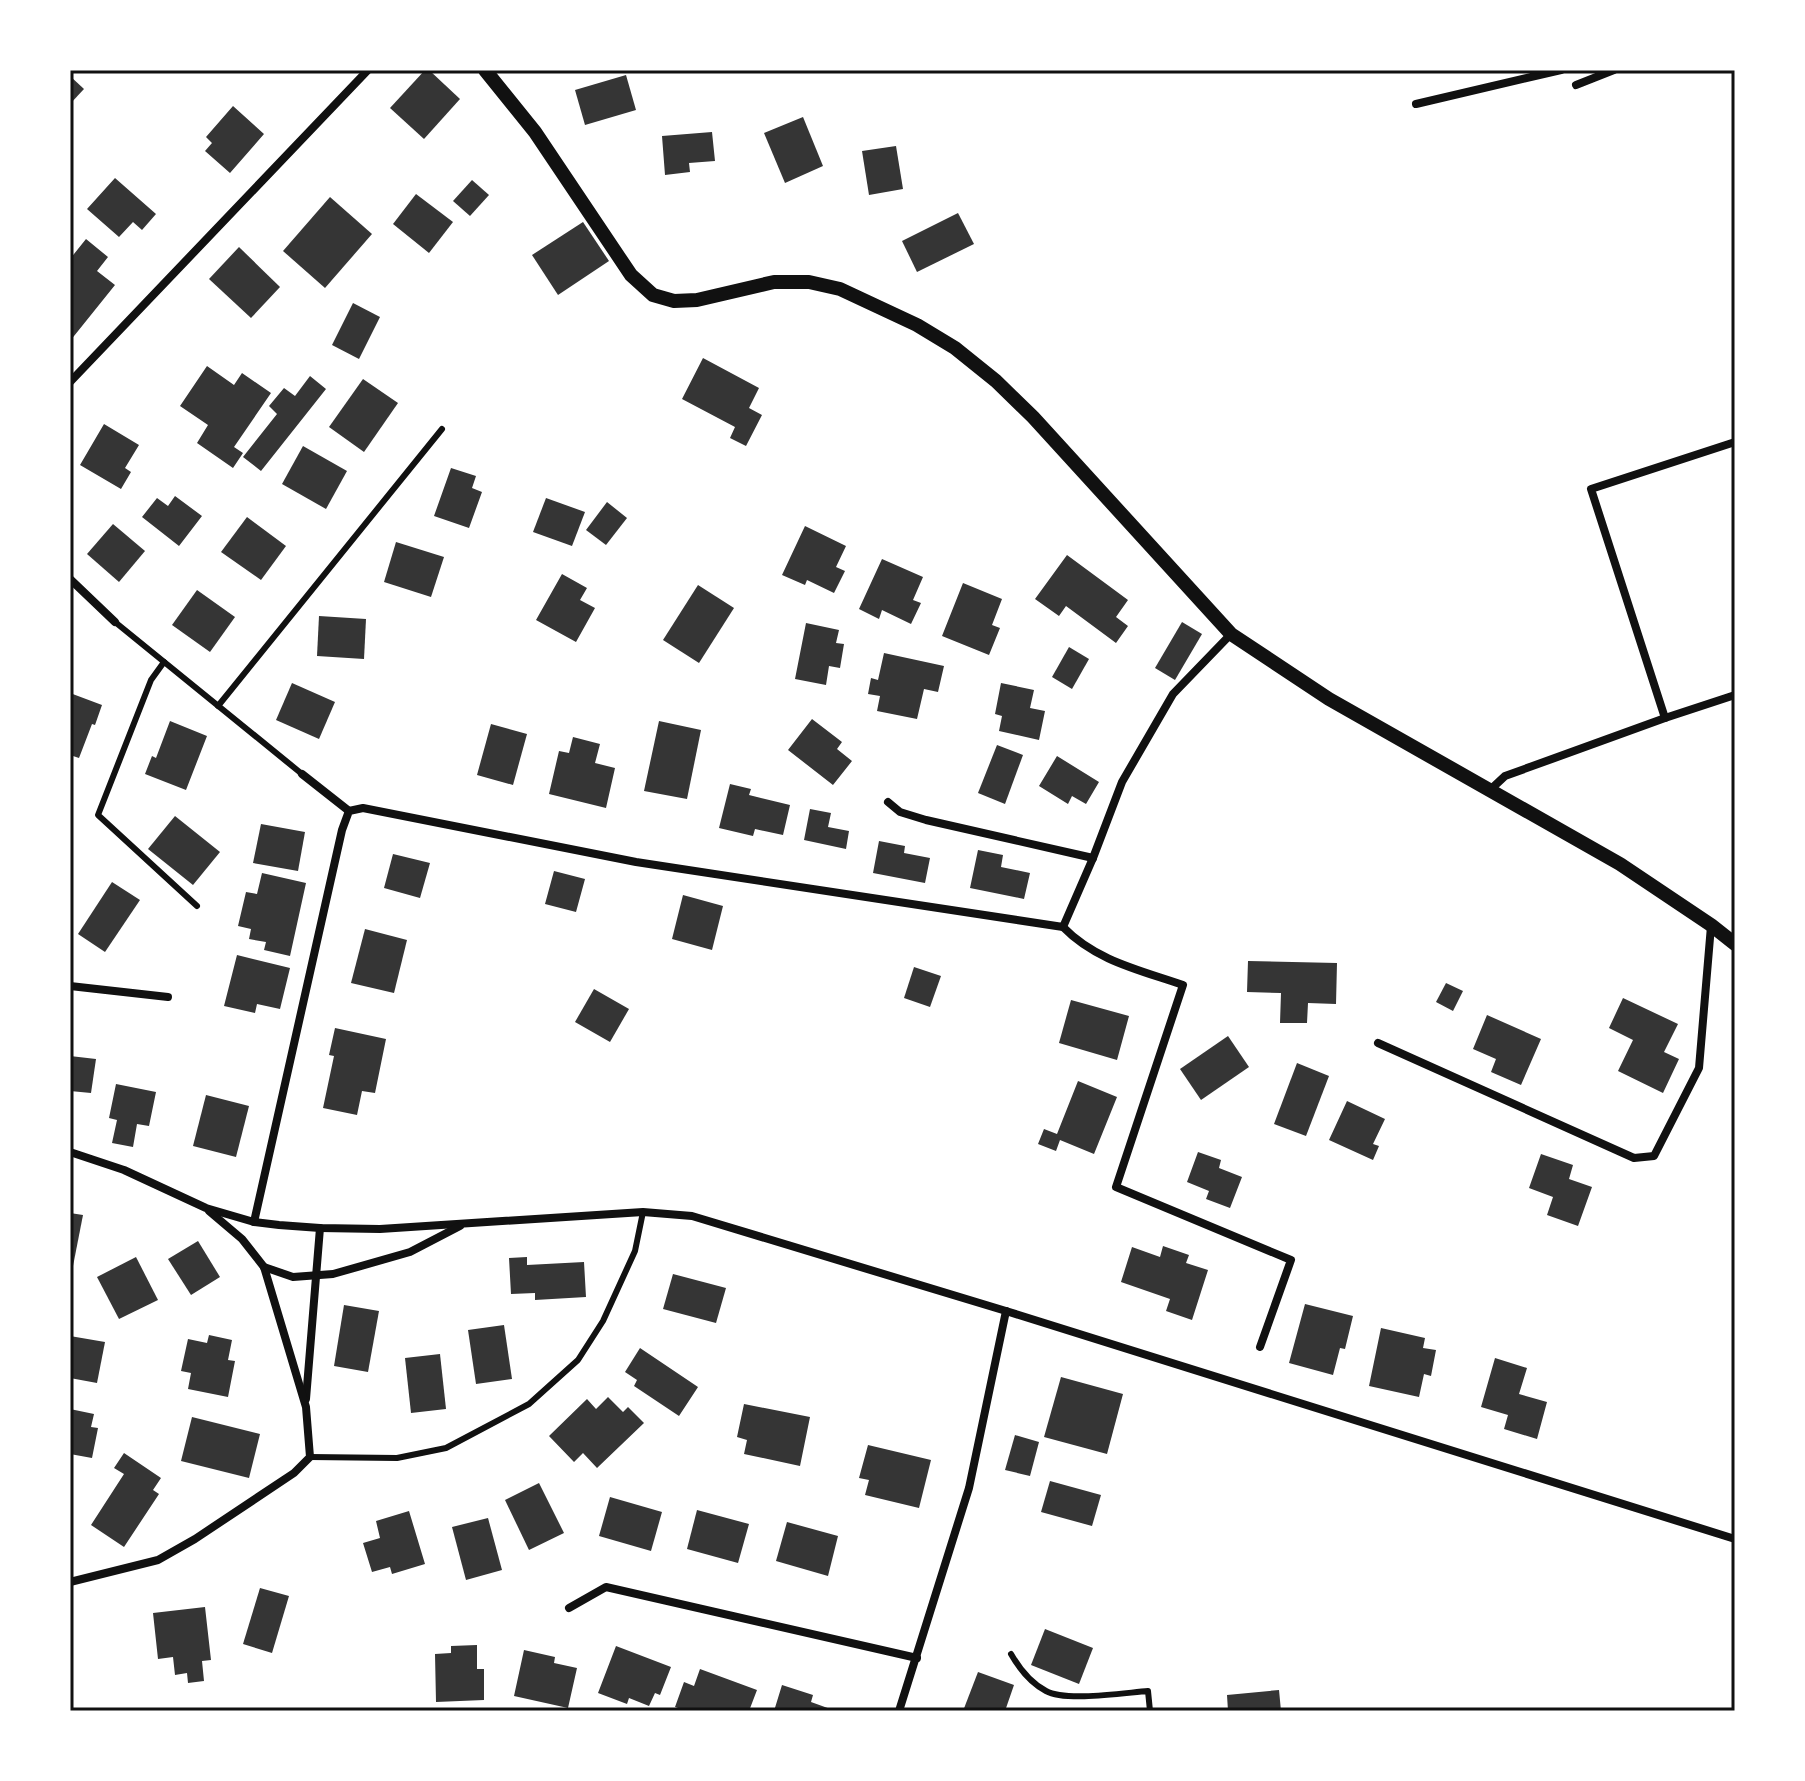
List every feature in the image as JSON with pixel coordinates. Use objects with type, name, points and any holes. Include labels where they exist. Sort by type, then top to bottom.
[{"type":"street","points":[[70,382],[368,70]]},
{"type":"street","points":[[485,70],[535,132],[631,275],[653,295],[674,301],[697,300],[774,282],[809,282],[840,289],[917,325],[955,348],[996,381],[1033,417],[1231,634],[1329,699],[1620,864],[1735,944]]},
{"type":"street","points":[[1416,104],[1561,70]]},
{"type":"street","points":[[1576,85],[1614,70]]},
{"type":"street","points":[[1665,718],[1591,489],[1735,442]]},
{"type":"street","points":[[70,579],[115,622]]},
{"type":"street","points":[[1063,927],[1122,782],[1173,694],[1231,634]]},
{"type":"street","points":[[1490,790],[1505,776],[1735,695]]},
{"type":"street","points":[[302,774],[349,811]]},
{"type":"street","points":[[888,802],[900,812],[926,820],[1093,858]]},
{"type":"street","points":[[349,811],[363,808],[636,862],[1063,927],[1076,941],[1100,956],[1183,985],[1116,1187],[1291,1260],[1260,1347]]},
{"type":"street","points":[[254,1222],[342,830],[349,811]]},
{"type":"street","points":[[1378,1043],[1634,1158],[1654,1156],[1699,1068],[1711,925]]},
{"type":"street","points":[[70,986],[168,997]]},
{"type":"street","points":[[70,1152],[124,1170],[206,1208],[254,1222],[380,1229],[643,1212],[692,1216],[1735,1539]]},
{"type":"street","points":[[206,1208],[242,1239],[264,1267],[306,1407]]},
{"type":"street","points":[[264,1267],[293,1277],[333,1274],[410,1252],[464,1224]]},
{"type":"street","points":[[70,1582],[158,1560],[294,1473],[310,1457],[306,1407],[320,1228]]},
{"type":"street","points":[[899,1711],[969,1488],[1006,1311]]},
{"type":"street","points":[[569,1608],[606,1587],[917,1658]]},
{"type":"lane","points":[[218,706],[442,429]]},
{"type":"lane","points":[[115,622],[302,774]]},
{"type":"lane","points":[[164,662],[151,680],[98,815],[197,906]]},
{"type":"lane","points":[[310,1457],[397,1458],[446,1448],[529,1404],[578,1360],[603,1321],[635,1251],[643,1212]]},
{"type":"lane","points":[[1011,1654],[1019,1668],[1046,1691],[1066,1696],[1148,1691],[1150,1711]]},
{"type":"building","points":[[425,70],[429,70],[460,99],[424,139],[390,108]]},
{"type":"building","points":[[626,75],[636,110],[585,125],[575,90]]},
{"type":"building","points":[[70,76],[84,89],[70,104]]},
{"type":"building","points":[[233,106],[264,134],[230,173],[205,151],[212,143],[206,137]]},
{"type":"building","points":[[803,117],[823,166],[785,183],[764,133]]},
{"type":"building","points":[[712,132],[715,161],[689,163],[690,172],[665,175],[662,136]]},
{"type":"building","points":[[896,146],[903,189],[869,195],[862,151]]},
{"type":"building","points":[[115,178],[156,214],[142,230],[133,222],[119,237],[87,209]]},
{"type":"building","points":[[472,180],[489,195],[470,216],[453,201]]},
{"type":"building","points":[[416,194],[453,222],[429,253],[393,224]]},
{"type":"building","points":[[330,197],[372,234],[325,288],[283,251]]},
{"type":"building","points":[[958,213],[974,244],[917,272],[902,241]]},
{"type":"building","points":[[583,222],[609,261],[558,295],[532,255]]},
{"type":"building","points":[[86,239],[108,257],[97,271],[115,285],[70,341],[70,259]]},
{"type":"building","points":[[239,247],[280,287],[251,318],[209,279]]},
{"type":"building","points":[[353,303],[380,317],[359,359],[332,345]]},
{"type":"building","points":[[703,358],[759,388],[749,408],[762,415],[746,446],[730,438],[735,427],[682,399]]},
{"type":"building","points":[[207,366],[234,385],[242,373],[271,393],[234,447],[243,453],[233,468],[197,443],[208,425],[180,406]]},
{"type":"building","points":[[310,376],[326,389],[261,471],[243,457],[277,414],[269,406],[284,388],[295,396]]},
{"type":"building","points":[[363,379],[398,403],[364,452],[329,427]]},
{"type":"building","points":[[104,424],[139,445],[125,468],[131,472],[121,489],[80,465]]},
{"type":"building","points":[[303,446],[347,471],[326,509],[282,484]]},
{"type":"building","points":[[451,468],[476,476],[472,488],[482,492],[469,528],[434,516]]},
{"type":"building","points":[[175,496],[202,516],[179,546],[142,517],[157,498],[168,506]]},
{"type":"building","points":[[546,498],[585,512],[572,546],[533,532]]},
{"type":"building","points":[[607,502],[627,518],[606,545],[586,530]]},
{"type":"building","points":[[247,517],[286,546],[261,580],[221,552]]},
{"type":"building","points":[[113,524],[145,551],[119,582],[87,554]]},
{"type":"building","points":[[805,526],[846,546],[836,567],[845,571],[834,593],[807,580],[805,585],[782,575]]},
{"type":"building","points":[[396,542],[444,557],[431,597],[384,582]]},
{"type":"building","points":[[1067,555],[1128,600],[1116,617],[1128,626],[1116,643],[1066,606],[1059,616],[1035,599]]},
{"type":"building","points":[[882,559],[923,577],[913,600],[921,603],[911,624],[882,610],[879,619],[859,609]]},
{"type":"building","points":[[562,574],[587,588],[580,600],[595,608],[576,642],[536,620]]},
{"type":"building","points":[[963,583],[1002,599],[992,625],[1000,628],[989,655],[942,636]]},
{"type":"building","points":[[698,585],[734,608],[699,663],[663,640]]},
{"type":"building","points":[[197,590],[235,617],[210,652],[172,625]]},
{"type":"building","points":[[319,616],[366,619],[364,659],[317,656]]},
{"type":"building","points":[[1182,622],[1202,634],[1175,680],[1155,668]]},
{"type":"building","points":[[806,623],[839,630],[836,643],[844,644],[840,668],[829,666],[826,685],[795,679]]},
{"type":"building","points":[[1069,647],[1089,659],[1072,689],[1052,677]]},
{"type":"building","points":[[884,653],[944,666],[938,692],[924,689],[917,719],[877,711],[880,696],[868,694],[871,678],[878,680]]},
{"type":"building","points":[[292,683],[335,702],[319,739],[276,720]]},
{"type":"building","points":[[1001,683],[1034,690],[1030,708],[1045,711],[1039,740],[999,731],[1002,716],[995,714]]},
{"type":"building","points":[[70,693],[102,705],[79,758],[70,755]]},
{"type":"building","points":[[812,719],[842,742],[837,749],[852,761],[833,785],[788,750]]},
{"type":"building","points":[[170,721],[207,736],[186,790],[145,774],[152,756],[156,758]]},
{"type":"building","points":[[659,721],[701,730],[687,799],[644,791]]},
{"type":"building","points":[[491,724],[527,734],[513,785],[477,775]]},
{"type":"building","points":[[573,737],[600,744],[595,763],[615,768],[606,808],[549,794],[559,751],[569,753]]},
{"type":"building","points":[[997,745],[1023,755],[1005,804],[978,793]]},
{"type":"building","points":[[1057,756],[1099,782],[1086,804],[1072,796],[1068,804],[1039,786]]},
{"type":"building","points":[[730,784],[751,789],[749,795],[790,805],[783,835],[755,829],[753,836],[719,828]]},
{"type":"building","points":[[810,809],[831,813],[828,827],[849,831],[846,849],[804,840]]},
{"type":"building","points":[[175,816],[220,852],[193,885],[148,849]]},
{"type":"building","points":[[261,824],[305,832],[298,871],[253,863]]},
{"type":"building","points":[[879,841],[905,846],[904,853],[930,858],[925,883],[873,873]]},
{"type":"building","points":[[978,850],[1003,855],[1001,867],[1030,873],[1024,899],[970,888]]},
{"type":"building","points":[[393,854],[430,863],[420,898],[384,888]]},
{"type":"building","points":[[554,871],[585,879],[576,912],[545,904]]},
{"type":"building","points":[[262,873],[306,883],[290,956],[264,950],[266,942],[249,939],[251,929],[238,926],[246,892],[257,894]]},
{"type":"building","points":[[112,882],[140,900],[105,952],[78,934]]},
{"type":"building","points":[[683,895],[723,906],[712,950],[672,939]]},
{"type":"building","points":[[365,929],[407,940],[394,993],[351,983]]},
{"type":"building","points":[[237,955],[290,968],[280,1009],[257,1004],[255,1013],[224,1006]]},
{"type":"building","points":[[1248,961],[1337,963],[1336,1004],[1308,1003],[1307,1023],[1280,1023],[1281,993],[1247,992]]},
{"type":"building","points":[[914,967],[941,976],[930,1007],[904,998]]},
{"type":"building","points":[[1446,983],[1463,991],[1453,1011],[1436,1002]]},
{"type":"building","points":[[594,989],[629,1009],[610,1042],[575,1022]]},
{"type":"building","points":[[1623,998],[1678,1024],[1664,1052],[1679,1059],[1663,1093],[1618,1071],[1633,1040],[1609,1028]]},
{"type":"building","points":[[1071,1000],[1129,1016],[1117,1060],[1059,1043]]},
{"type":"building","points":[[1487,1015],[1541,1039],[1521,1085],[1491,1072],[1496,1059],[1473,1049]]},
{"type":"building","points":[[335,1028],[386,1039],[375,1093],[362,1091],[357,1115],[323,1108],[334,1056],[329,1055]]},
{"type":"building","points":[[1228,1036],[1249,1067],[1201,1100],[1180,1069]]},
{"type":"building","points":[[70,1056],[96,1059],[91,1093],[70,1091]]},
{"type":"building","points":[[1297,1063],[1329,1076],[1306,1136],[1274,1124]]},
{"type":"building","points":[[1078,1081],[1117,1097],[1094,1154],[1060,1140],[1056,1151],[1038,1144],[1044,1129],[1057,1134]]},
{"type":"building","points":[[116,1084],[156,1092],[149,1126],[137,1124],[133,1147],[112,1143],[117,1120],[109,1118]]},
{"type":"building","points":[[206,1095],[249,1106],[236,1157],[193,1146]]},
{"type":"building","points":[[1347,1101],[1385,1119],[1373,1144],[1379,1146],[1373,1160],[1329,1140]]},
{"type":"building","points":[[1198,1152],[1221,1160],[1219,1168],[1242,1177],[1230,1208],[1206,1199],[1209,1191],[1187,1182]]},
{"type":"building","points":[[1541,1154],[1573,1165],[1569,1179],[1592,1187],[1578,1226],[1547,1215],[1553,1197],[1529,1188]]},
{"type":"building","points":[[70,1213],[83,1215],[73,1266],[70,1265]]},
{"type":"building","points":[[198,1241],[220,1277],[191,1295],[168,1259]]},
{"type":"building","points":[[1163,1246],[1189,1255],[1186,1263],[1208,1270],[1192,1320],[1166,1311],[1170,1299],[1121,1282],[1132,1247],[1160,1257]]},
{"type":"building","points":[[136,1257],[158,1300],[119,1319],[97,1277]]},
{"type":"building","points":[[527,1257],[527,1265],[584,1262],[586,1297],[535,1300],[535,1293],[511,1294],[509,1258]]},
{"type":"building","points":[[673,1274],[726,1288],[716,1323],[663,1309]]},
{"type":"building","points":[[1305,1304],[1353,1316],[1345,1349],[1340,1348],[1333,1375],[1289,1363]]},
{"type":"building","points":[[344,1305],[379,1311],[368,1372],[334,1366]]},
{"type":"building","points":[[504,1325],[512,1379],[476,1384],[468,1330]]},
{"type":"building","points":[[1381,1328],[1425,1338],[1423,1348],[1436,1350],[1431,1376],[1424,1374],[1419,1397],[1369,1386]]},
{"type":"building","points":[[209,1335],[232,1340],[228,1360],[235,1361],[228,1397],[188,1389],[191,1373],[181,1371],[188,1339],[207,1343]]},
{"type":"building","points":[[70,1336],[105,1342],[97,1383],[70,1378]]},
{"type":"building","points":[[640,1348],[698,1387],[679,1416],[634,1386],[637,1380],[625,1372]]},
{"type":"building","points":[[440,1354],[446,1409],[411,1413],[405,1358]]},
{"type":"building","points":[[1495,1358],[1527,1368],[1519,1394],[1547,1402],[1537,1439],[1504,1429],[1508,1415],[1481,1407]]},
{"type":"building","points":[[1061,1377],[1123,1394],[1107,1454],[1044,1437]]},
{"type":"building","points":[[608,1397],[623,1412],[628,1407],[644,1423],[597,1468],[583,1453],[574,1462],[549,1436],[587,1399],[596,1409]]},
{"type":"building","points":[[744,1404],[810,1417],[800,1466],[744,1454],[747,1440],[737,1437]]},
{"type":"building","points":[[70,1409],[94,1414],[91,1427],[98,1428],[92,1458],[70,1454]]},
{"type":"building","points":[[192,1417],[260,1434],[249,1478],[181,1461]]},
{"type":"building","points":[[1015,1435],[1039,1442],[1030,1476],[1005,1470]]},
{"type":"building","points":[[868,1445],[931,1460],[919,1508],[865,1495],[869,1480],[859,1478]]},
{"type":"building","points":[[124,1453],[161,1478],[153,1490],[159,1494],[124,1547],[91,1525],[124,1474],[114,1468]]},
{"type":"building","points":[[1050,1481],[1101,1495],[1092,1526],[1041,1512]]},
{"type":"building","points":[[539,1483],[564,1533],[529,1550],[505,1500]]},
{"type":"building","points":[[610,1497],[662,1512],[651,1551],[599,1536]]},
{"type":"building","points":[[697,1510],[749,1524],[738,1563],[687,1549]]},
{"type":"building","points":[[409,1511],[425,1564],[392,1574],[390,1567],[372,1572],[363,1543],[380,1538],[376,1521]]},
{"type":"building","points":[[488,1518],[502,1570],[466,1580],[452,1527]]},
{"type":"building","points":[[787,1522],[838,1536],[828,1576],[776,1561]]},
{"type":"building","points":[[260,1588],[289,1596],[272,1653],[243,1644]]},
{"type":"building","points":[[205,1607],[211,1660],[202,1661],[204,1681],[188,1683],[187,1673],[175,1675],[173,1657],[158,1659],[153,1613]]},
{"type":"building","points":[[1045,1629],[1093,1648],[1079,1684],[1031,1665]]},
{"type":"building","points":[[477,1645],[477,1669],[484,1669],[484,1700],[436,1702],[435,1654],[451,1653],[451,1646]]},
{"type":"building","points":[[616,1646],[671,1667],[660,1695],[655,1693],[649,1706],[629,1698],[627,1704],[598,1693]]},
{"type":"building","points":[[524,1650],[555,1657],[554,1663],[577,1668],[568,1708],[514,1696]]},
{"type":"building","points":[[700,1669],[757,1690],[749,1711],[687,1711],[675,1707],[684,1682],[694,1686]]},
{"type":"building","points":[[978,1672],[1014,1685],[1005,1711],[963,1711]]},
{"type":"building","points":[[782,1685],[813,1695],[811,1702],[836,1711],[774,1711]]},
{"type":"building","points":[[1279,1690],[1281,1711],[1228,1711],[1227,1695]]}]
